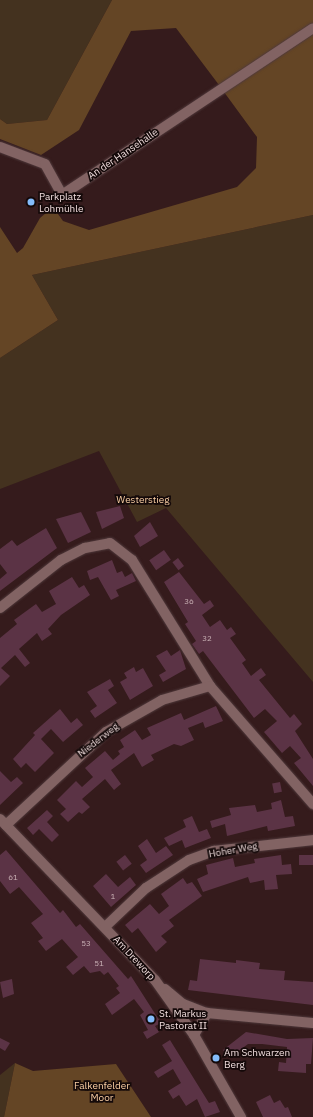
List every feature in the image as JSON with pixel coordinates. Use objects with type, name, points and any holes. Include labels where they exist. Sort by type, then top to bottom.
[{"type":"street","name":"An der Hansehalle","points":[[0,147],[45,164],[62,195],[313,28]]},
{"type":"street","points":[[0,608],[55,563],[103,543],[110,543],[132,560],[210,686],[313,804]]},
{"type":"street","name":"Niederweg","points":[[3,822],[106,732],[162,700],[210,686]]},
{"type":"street","name":"Am Dreworp","points":[[3,822],[155,980],[194,1035],[241,1117]]},
{"type":"street","name":"Hoher Weg","points":[[105,927],[146,888],[189,860],[214,851],[313,840]]},
{"type":"street","points":[[155,980],[183,1004],[207,1013],[313,1023]]},
{"type":"street","points":[[194,1035],[207,1013]]},
{"type":"green space","points":[[0,0],[112,0],[47,120],[7,124],[0,119]]},
{"type":"green space","points":[[112,0],[313,0],[313,24],[219,85],[176,28],[131,31],[79,130],[41,155],[0,139],[0,119],[7,124],[47,120]]},
{"type":"green space","points":[[313,33],[313,215],[32,275],[58,320],[0,358],[0,227],[17,253],[23,248],[40,218],[53,207],[63,221],[89,230],[237,187],[256,168],[257,137],[224,92]]},
{"type":"green space","name":"Westerstieg","points":[[313,215],[313,682],[166,508],[137,522],[99,451],[0,489],[0,358],[58,320],[32,275]]},
{"type":"green space","points":[[15,1063],[4,1117],[0,1117],[0,1075]]},
{"type":"green space","name":"Falkenfelder Moor","points":[[15,1063],[33,1071],[116,1064],[151,1117],[4,1117]]},
{"type":"building","points":[[120,506],[124,518],[102,529],[96,512]]},
{"type":"building","points":[[81,512],[91,532],[68,543],[56,519]]},
{"type":"building","points":[[150,522],[158,536],[140,547],[134,536]]},
{"type":"building","points":[[46,528],[57,548],[0,591],[0,579],[7,573],[0,564],[0,549],[12,540],[17,546]]},
{"type":"building","points":[[164,550],[171,560],[156,570],[149,560]]},
{"type":"building","points":[[178,558],[184,566],[178,570],[172,562]]},
{"type":"building","points":[[112,560],[117,573],[122,571],[125,577],[132,573],[136,581],[116,590],[119,596],[111,600],[98,577],[90,580],[87,571]]},
{"type":"building","points":[[179,572],[204,604],[210,600],[214,606],[202,615],[210,627],[220,620],[227,630],[231,627],[236,634],[230,638],[246,660],[242,663],[251,676],[261,668],[266,675],[259,680],[290,718],[294,714],[302,724],[295,731],[313,759],[313,786],[294,763],[301,758],[290,746],[282,753],[264,732],[277,721],[265,709],[254,718],[203,651],[199,654],[192,644],[196,641],[185,624],[188,622],[164,582]]},
{"type":"building","points":[[72,577],[79,588],[84,585],[90,595],[61,615],[48,629],[52,634],[42,641],[37,633],[19,649],[30,663],[25,667],[15,655],[1,668],[10,676],[0,686],[0,638],[17,624],[14,620],[36,604],[42,612],[56,604],[49,591]]},
{"type":"building","points":[[167,650],[171,656],[180,650],[186,669],[163,682],[159,675],[166,671],[156,656]]},
{"type":"building","points":[[134,667],[136,672],[143,668],[153,686],[130,700],[120,682],[127,678],[124,673]]},
{"type":"building","points":[[110,679],[114,686],[108,690],[117,703],[95,718],[90,711],[97,706],[87,692]]},
{"type":"building","points":[[216,706],[223,721],[205,728],[203,722],[188,728],[194,740],[181,746],[174,744],[151,755],[154,760],[142,767],[134,753],[111,770],[121,784],[114,790],[105,779],[82,799],[90,807],[82,814],[79,812],[68,822],[60,814],[66,809],[57,800],[76,781],[82,787],[93,777],[85,768],[105,751],[113,760],[120,754],[118,751],[124,747],[120,740],[135,730],[142,740],[151,735],[147,728],[181,713],[184,720]]},
{"type":"building","points":[[60,709],[71,723],[77,718],[83,725],[63,742],[51,729],[41,739],[54,753],[35,772],[26,763],[21,768],[13,759],[35,735],[33,733]]},
{"type":"building","points":[[0,771],[11,782],[17,777],[23,783],[0,805]]},
{"type":"building","points":[[280,782],[282,792],[274,793],[272,784]]},
{"type":"building","points":[[281,800],[285,817],[293,816],[295,826],[268,831],[267,826],[227,836],[225,824],[212,828],[210,821],[231,815],[229,808],[255,805],[257,812],[272,809],[271,803]]},
{"type":"building","points":[[47,810],[53,816],[47,822],[59,835],[52,842],[39,829],[33,835],[27,828]]},
{"type":"building","points":[[192,816],[199,832],[207,829],[211,838],[185,848],[182,840],[169,846],[164,838],[186,827],[183,820]]},
{"type":"building","points":[[147,839],[156,853],[166,846],[173,855],[146,873],[140,865],[147,860],[138,846]]},
{"type":"building","points":[[6,850],[60,913],[63,910],[76,927],[80,924],[128,979],[131,976],[161,1023],[155,1026],[159,1032],[147,1039],[143,1032],[148,1030],[140,1015],[144,1012],[134,999],[112,1015],[105,1004],[120,993],[116,988],[119,986],[108,972],[104,975],[100,971],[90,973],[84,966],[73,975],[66,967],[78,957],[62,939],[46,951],[38,941],[43,938],[31,923],[43,914],[19,887],[10,894],[0,881],[0,855]]},
{"type":"building","points":[[125,855],[132,864],[123,870],[116,862]]},
{"type":"building","points":[[281,855],[282,865],[291,864],[292,874],[276,875],[278,889],[265,890],[264,880],[250,883],[248,877],[203,892],[197,879],[208,874],[206,865],[233,858],[235,867],[255,863],[254,859]]},
{"type":"building","points":[[299,855],[313,855],[313,865],[299,865]]},
{"type":"building","points":[[106,874],[118,887],[130,877],[136,885],[111,907],[93,886]]},
{"type":"building","points":[[183,878],[187,884],[192,882],[202,896],[169,920],[174,926],[161,936],[167,942],[156,952],[138,928],[132,933],[125,925],[150,904],[159,914],[169,906],[161,894]]},
{"type":"building","points":[[200,959],[236,963],[236,960],[260,963],[259,969],[285,971],[284,980],[313,982],[313,1005],[188,990],[190,980],[197,981]]},
{"type":"building","points":[[12,979],[14,994],[3,998],[0,982]]},
{"type":"building","points":[[246,1032],[287,1039],[313,1038],[311,1064],[306,1064],[306,1073],[278,1071],[279,1062],[286,1063],[287,1047],[248,1044],[229,1058],[223,1050]]},
{"type":"building","points":[[0,1038],[10,1043],[5,1051],[0,1048]]},
{"type":"building","points":[[170,1040],[209,1103],[215,1101],[220,1112],[205,1117],[197,1099],[186,1106],[179,1095],[173,1099],[168,1091],[181,1083],[173,1069],[158,1078],[154,1072],[172,1061],[162,1045]]},
{"type":"building","points":[[270,1095],[274,1103],[280,1100],[285,1108],[288,1107],[292,1117],[263,1117],[256,1102]]},
{"type":"place","name":"Parkplatz Lohmühle","points":[[31,202]]},
{"type":"place","name":"St. Markus Pastorat II","points":[[151,1019]]},
{"type":"place","name":"Am Schwarzen Berg","points":[[216,1058]]}]
